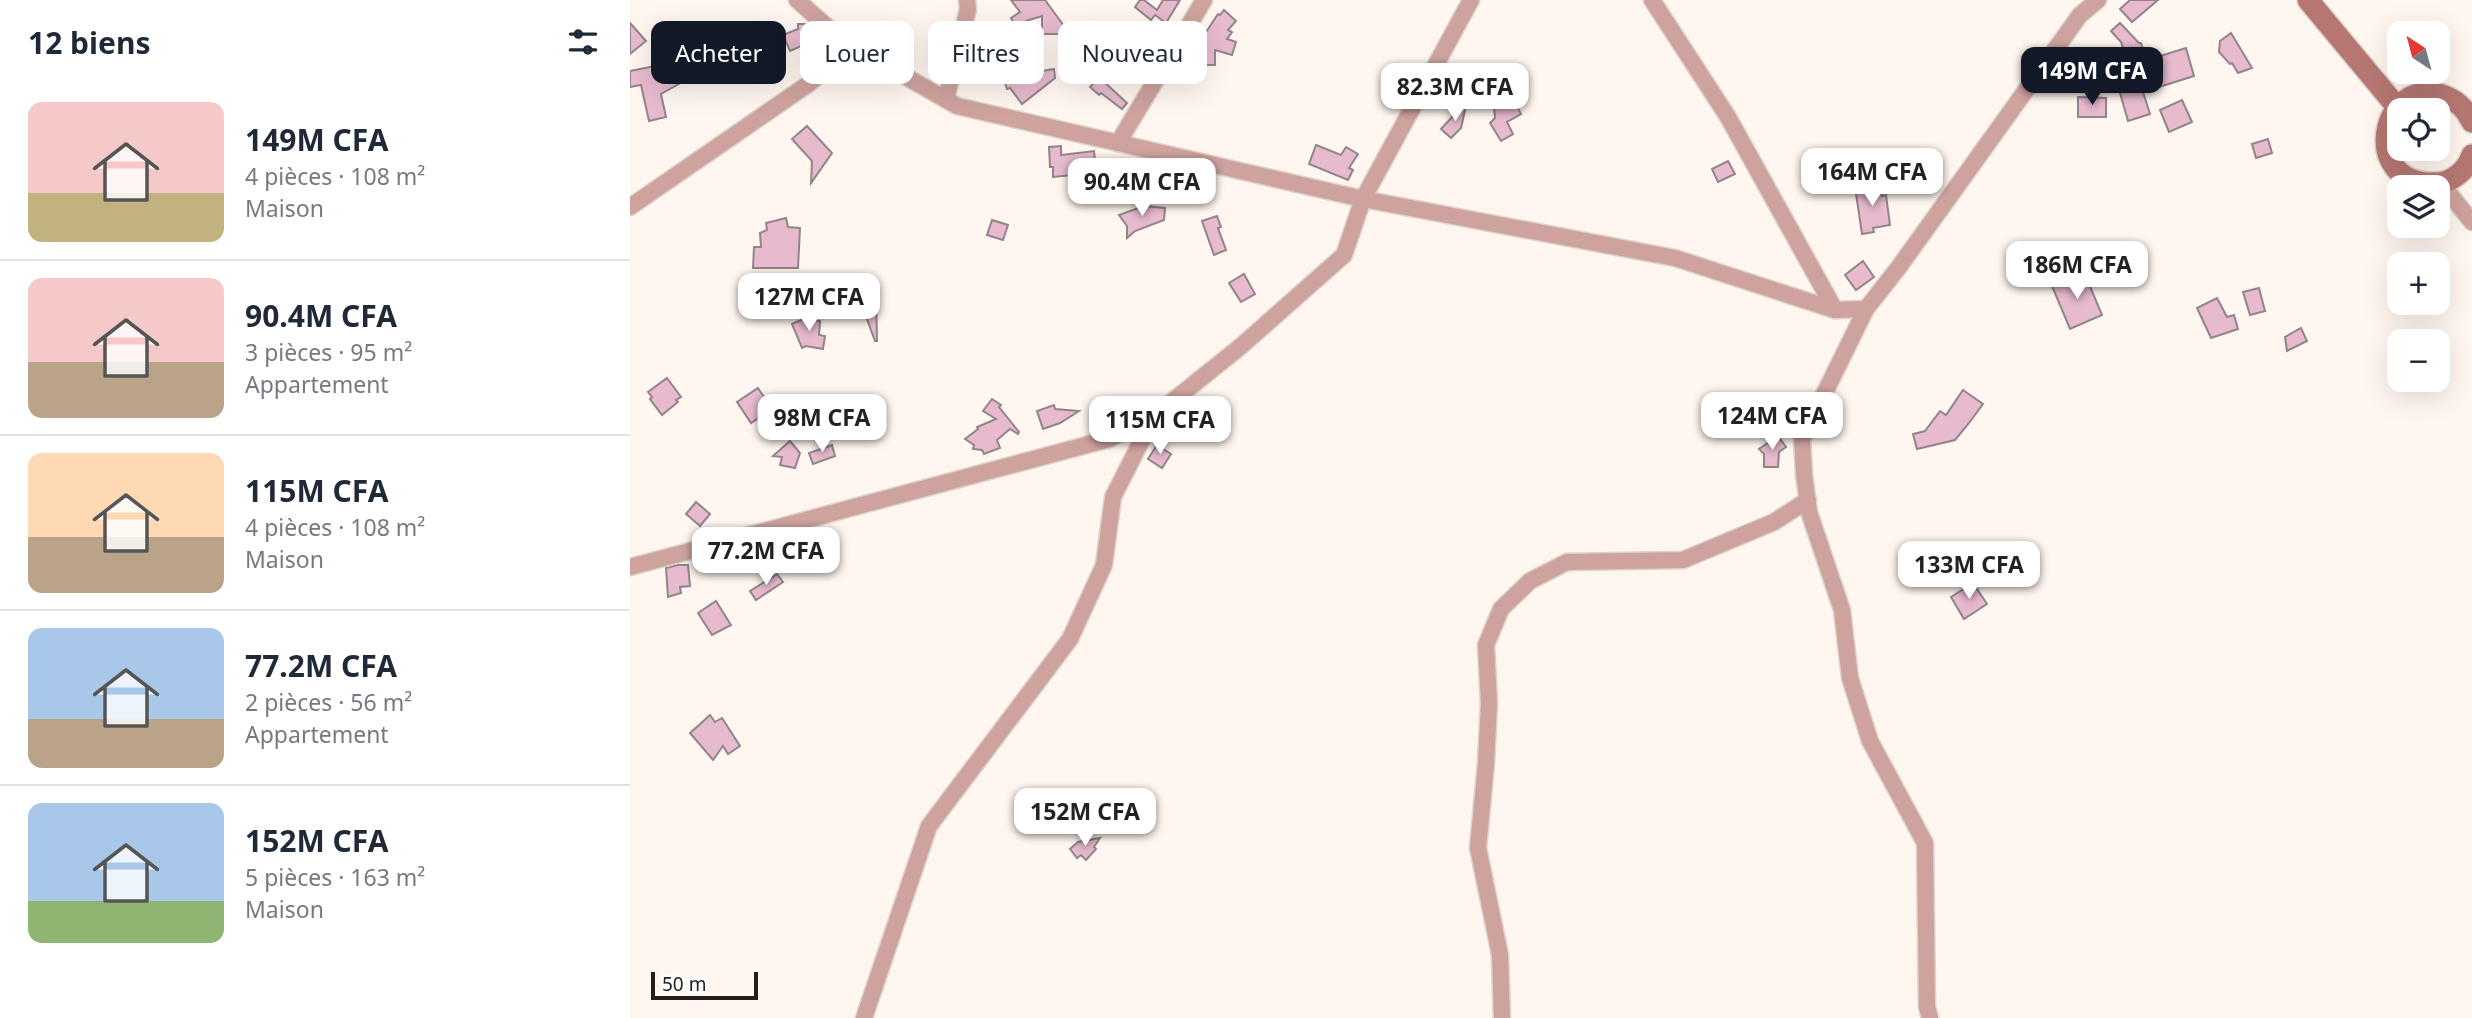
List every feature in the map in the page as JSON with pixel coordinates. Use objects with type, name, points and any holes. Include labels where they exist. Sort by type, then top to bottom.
[{"type":"street","points":[[797,0],[821,21]]},
{"type":"street","points":[[946,99],[968,9],[967,0]]},
{"type":"street","points":[[1118,143],[1204,0]]},
{"type":"street","points":[[630,567],[1109,439],[1154,416],[1240,347],[1344,255],[1363,199],[1471,0]]},
{"type":"street","points":[[1652,0],[1728,117],[1835,310]]},
{"type":"street","points":[[1930,1018],[1927,1007],[1925,842],[1870,741],[1850,678],[1842,610],[1809,512],[1802,439],[1866,309],[2080,15],[2098,0]]},
{"type":"street","points":[[2309,0],[2390,98]]},
{"type":"street","points":[[914,81],[957,106],[1363,199],[1675,258],[1835,310],[1866,309]]},
{"type":"street","points":[[630,207],[808,84]]},
{"type":"street","points":[[2413,98],[2420,94],[2438,94],[2449,98]]},
{"type":"street","points":[[2450,98],[2468,112],[2472,121]]},
{"type":"street","points":[[2387,128],[2387,151]]},
{"type":"street","points":[[2450,179],[2457,176],[2472,155]]},
{"type":"street","points":[[2391,161],[2403,175]]},
{"type":"street","points":[[2450,194],[2472,222]]},
{"type":"street","points":[[864,1018],[929,826],[1070,639],[1104,565],[1114,498],[1154,416]]},
{"type":"street","points":[[1502,1018],[1500,955],[1478,848],[1489,703],[1486,645],[1500,609],[1530,582],[1567,562],[1683,560],[1774,522],[1808,500]]},
{"type":"building","points":[[1011,0],[1045,0],[1060,21],[1058,21],[1058,34],[1044,34],[1042,16],[1026,21],[1013,21],[1011,18],[1020,12]]},
{"type":"building","points":[[1140,0],[1144,0],[1157,10],[1163,0],[1180,0],[1167,21],[1155,15],[1151,20],[1135,7]]},
{"type":"building","points":[[2130,0],[2158,0],[2132,22],[2120,9]]},
{"type":"building","points":[[1224,10],[1236,21],[1228,30],[1232,32],[1227,39],[1236,42],[1232,55],[1215,50],[1215,65],[1207,65],[1207,30],[1218,14]]},
{"type":"building","points":[[630,23],[646,41],[630,54]]},
{"type":"building","points":[[2120,23],[2141,43],[2147,60],[2186,48],[2194,76],[2143,92],[2150,114],[2128,121],[2116,79],[2131,74],[2121,42],[2111,31]]},
{"type":"building","points":[[800,24],[800,47],[790,51],[786,34],[798,29]]},
{"type":"building","points":[[2231,33],[2252,68],[2238,73],[2232,63],[2219,52],[2220,41]]},
{"type":"building","points":[[651,67],[651,84],[679,84],[661,94],[666,117],[649,121],[641,85],[630,87],[630,71]]},
{"type":"building","points":[[1054,69],[1055,78],[1022,104],[1010,88],[1007,89],[1005,84],[1044,84],[1044,71]]},
{"type":"building","points":[[1093,84],[1107,84],[1127,103],[1122,109],[1090,87]]},
{"type":"building","points":[[2078,97],[2106,98],[2106,117],[2078,117]]},
{"type":"building","points":[[2182,100],[2192,122],[2169,132],[2160,110]]},
{"type":"building","points":[[1467,101],[1461,128],[1451,138],[1441,129]]},
{"type":"building","points":[[1514,101],[1521,114],[1507,122],[1513,134],[1501,141],[1490,123],[1495,118],[1494,107],[1505,107]]},
{"type":"building","points":[[807,126],[832,153],[811,183],[812,161],[792,139]]},
{"type":"building","points":[[2268,139],[2272,153],[2256,158],[2252,144]]},
{"type":"building","points":[[1316,145],[1341,155],[1346,147],[1358,154],[1349,168],[1353,170],[1348,180],[1309,164]]},
{"type":"building","points":[[1061,146],[1061,155],[1094,151],[1097,179],[1104,179],[1107,200],[1087,202],[1084,174],[1053,177],[1049,147]]},
{"type":"building","points":[[1728,161],[1735,174],[1718,182],[1712,169]]},
{"type":"building","points":[[1882,186],[1882,196],[1886,195],[1890,225],[1873,228],[1874,232],[1862,234],[1855,187]]},
{"type":"building","points":[[1144,206],[1165,208],[1164,220],[1135,231],[1127,238],[1127,226],[1119,215]]},
{"type":"building","points":[[1217,216],[1221,227],[1218,228],[1226,250],[1214,255],[1202,221]]},
{"type":"building","points":[[786,218],[788,227],[800,228],[798,268],[753,268],[754,247],[761,247],[760,233],[767,230],[766,223]]},
{"type":"building","points":[[992,220],[1008,225],[1003,240],[987,235]]},
{"type":"building","points":[[1863,261],[1874,277],[1856,290],[1845,275]]},
{"type":"building","points":[[2084,272],[2102,315],[2070,329],[2052,286]]},
{"type":"building","points":[[1244,274],[1255,294],[1241,302],[1229,283]]},
{"type":"building","points":[[871,284],[876,298],[877,341],[856,289]]},
{"type":"building","points":[[2259,288],[2265,311],[2250,315],[2243,292]]},
{"type":"building","points":[[2217,298],[2227,317],[2234,315],[2238,329],[2211,338],[2197,308]]},
{"type":"building","points":[[810,316],[813,320],[820,321],[819,335],[825,336],[823,349],[806,346],[802,348],[792,324]]},
{"type":"building","points":[[2301,328],[2307,341],[2287,351],[2285,337]]},
{"type":"building","points":[[667,378],[681,397],[662,415],[648,392]]},
{"type":"building","points":[[758,388],[772,409],[751,423],[737,402]]},
{"type":"building","points":[[1963,390],[1983,404],[1969,423],[1955,440],[1917,449],[1913,434],[1925,431],[1940,411],[1946,415]]},
{"type":"building","points":[[992,399],[1001,405],[999,407],[1019,432],[1018,434],[1010,429],[997,440],[1000,448],[984,454],[982,450],[973,449],[974,445],[965,439],[978,429],[977,427],[996,419],[983,411]]},
{"type":"building","points":[[1054,405],[1055,409],[1079,411],[1060,423],[1043,429],[1037,411]]},
{"type":"building","points":[[1778,436],[1786,447],[1779,452],[1778,467],[1764,467],[1764,454],[1759,449]]},
{"type":"building","points":[[790,441],[800,453],[795,468],[780,465],[782,457],[773,456]]},
{"type":"building","points":[[832,445],[835,456],[813,464],[809,453]]},
{"type":"building","points":[[1157,445],[1171,454],[1162,468],[1148,459]]},
{"type":"building","points":[[696,502],[710,514],[700,526],[686,514]]},
{"type":"building","points":[[792,535],[802,548],[797,551],[807,565],[797,572],[777,541]]},
{"type":"building","points":[[688,565],[690,586],[680,587],[681,593],[668,597],[666,568]]},
{"type":"building","points":[[777,574],[783,582],[756,600],[750,591]]},
{"type":"building","points":[[1973,583],[1987,604],[1964,619],[1951,597]]},
{"type":"building","points":[[716,601],[731,625],[712,635],[698,613]]},
{"type":"building","points":[[710,715],[715,722],[722,718],[740,746],[728,754],[723,746],[713,760],[690,733]]},
{"type":"building","points":[[1100,838],[1094,847],[1096,849],[1086,860],[1081,855],[1077,858],[1070,849],[1078,842]]}]
